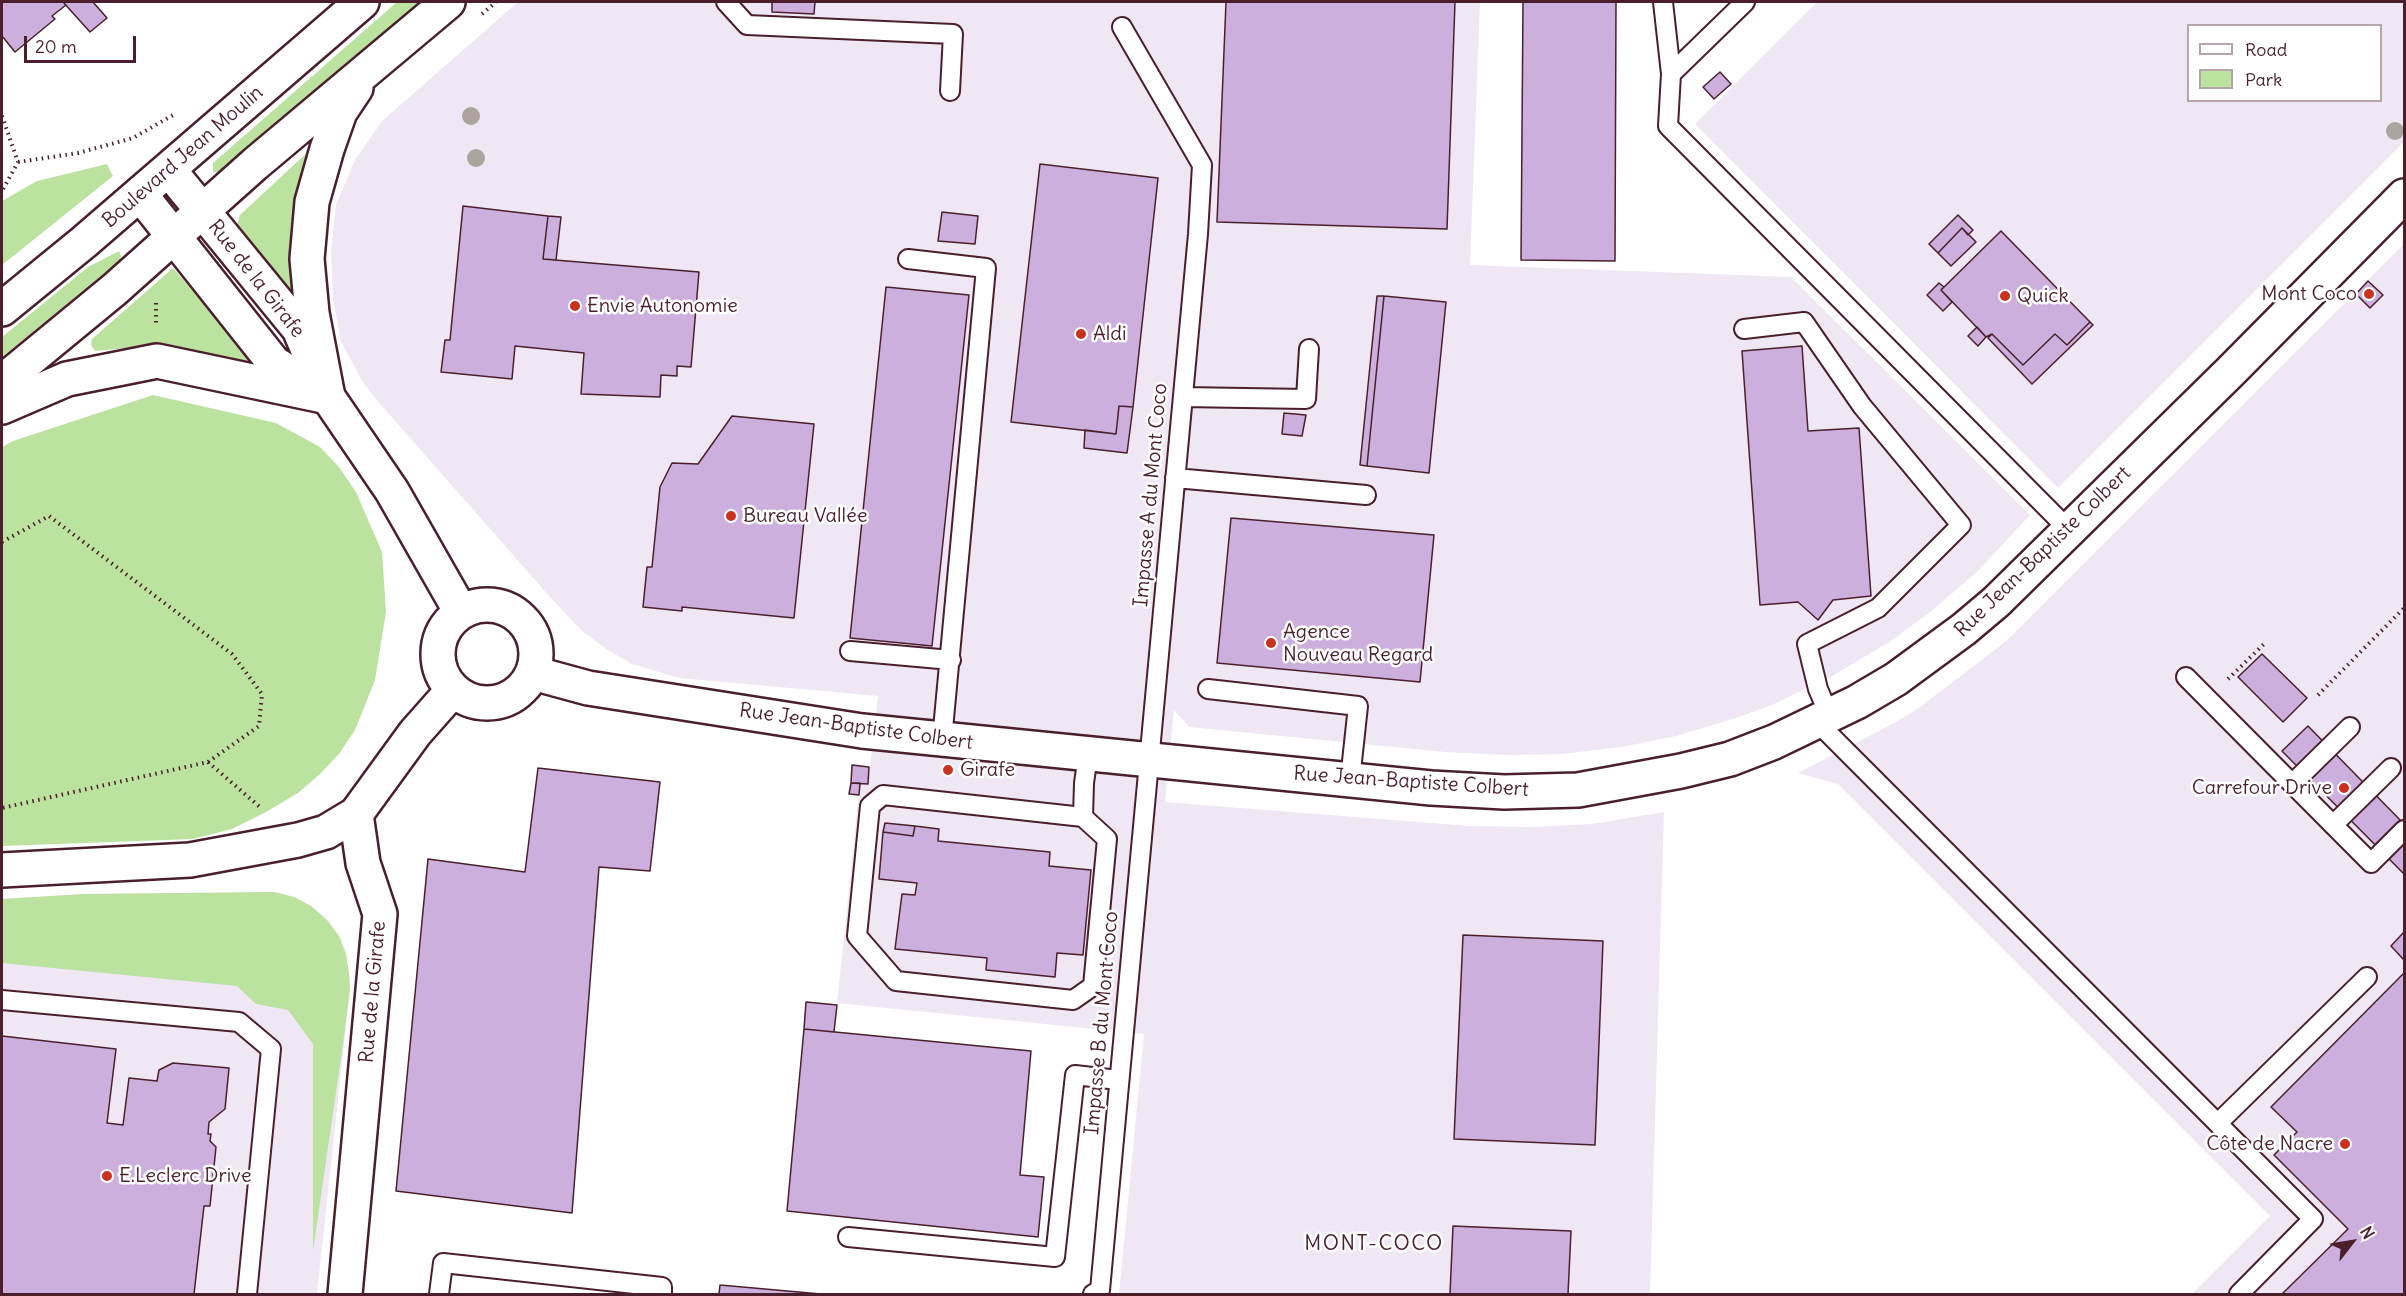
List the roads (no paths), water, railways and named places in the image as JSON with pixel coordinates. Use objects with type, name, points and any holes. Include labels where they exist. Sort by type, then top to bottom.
[{"type":"street","name":"Boulevard Jean Moulin","points":[[2,309],[169,170],[362,2]]},
{"type":"street","points":[[2,382],[115,289],[448,2]]},
{"type":"street","points":[[2,407],[67,379],[157,361],[328,397],[312,313],[307,259],[312,202],[340,112],[367,71]]},
{"type":"street","name":"Rue de la Girafe","points":[[169,170],[299,329],[328,397],[392,491],[461,612]]},
{"type":"street","name":"Rue de la Girafe","points":[[140,194],[274,363],[328,397]]},
{"type":"street","name":"Rue Jean-Baptiste Colbert","points":[[533,673],[588,688],[850,729],[1088,755],[1504,792],[1578,790],[1682,771],[1730,759],[1774,742],[1896,679],[1933,653],[1996,602],[2232,370],[2404,196]]},
{"type":"street","points":[[491,604],[506,608],[519,616],[529,628],[535,643],[537,658],[533,673],[525,687],[512,698],[497,703],[481,704],[465,699],[453,690],[442,676],[438,658],[439,640],[447,624],[461,612],[475,606],[491,604]]},
{"type":"street","points":[[2,870],[190,860],[298,840],[326,832],[356,814],[415,733],[453,690]]},
{"type":"street","name":"Rue de la Girafe","points":[[345,1294],[380,914],[363,863],[356,814]]},
{"type":"lane","points":[[726,2],[747,25],[953,34],[950,91]]},
{"type":"lane","points":[[1663,2],[1671,74],[1668,126],[2069,530]]},
{"type":"lane","points":[[1671,74],[1745,2]]},
{"type":"lane","name":"Impasse A du Mont Coco","points":[[1122,27],[1202,165],[1198,234],[1150,760]]},
{"type":"lane","points":[[908,259],[986,268],[942,740]]},
{"type":"lane","points":[[1744,329],[1804,322],[1862,406],[1961,525],[1878,608],[1807,644],[1823,718],[2313,1220],[2239,1294]]},
{"type":"lane","points":[[1183,397],[1306,399],[1309,349]]},
{"type":"lane","points":[[1175,478],[1366,495]]},
{"type":"lane","points":[[850,651],[951,660]]},
{"type":"lane","points":[[2186,677],[2371,863],[2404,830]]},
{"type":"lane","points":[[1208,689],[1358,706],[1350,780]]},
{"type":"lane","points":[[2292,784],[2350,727]]},
{"type":"lane","points":[[1083,817],[883,795],[870,806],[857,936],[896,981],[1073,1000],[1093,986],[1107,839],[1083,817],[1088,755]]},
{"type":"lane","name":"Impasse B du Mont Coco","points":[[1097,1292],[1150,760]]},
{"type":"lane","points":[[2333,825],[2391,768]]},
{"type":"lane","points":[[2218,1123],[2367,977]]},
{"type":"lane","points":[[2,1000],[239,1022],[271,1049],[247,1294]]},
{"type":"lane","points":[[848,1237],[1055,1257],[1075,1075],[1118,1080]]},
{"type":"lane","points":[[439,1294],[443,1263],[663,1287],[662,1294]]},
{"type":"place","name":"Mont Coco","points":[[2369,294]]},
{"type":"place","name":"Quick","points":[[2005,296]]},
{"type":"place","name":"Envie Autonomie","points":[[575,306]]},
{"type":"place","name":"Aldi","points":[[1081,334]]},
{"type":"place","name":"Bureau Vallée","points":[[731,516]]},
{"type":"place","name":"Agence Nouveau Regard","points":[[1271,643]]},
{"type":"place","name":"Girafe","points":[[948,770]]},
{"type":"place","name":"Carrefour Drive","points":[[2344,788]]},
{"type":"place","name":"Côte de Nacre","points":[[2345,1144]]},
{"type":"place","name":"E.Leclerc Drive","points":[[107,1176]]},
{"type":"district","name":"MONT-COCO","points":[[1374,1244]]}]
